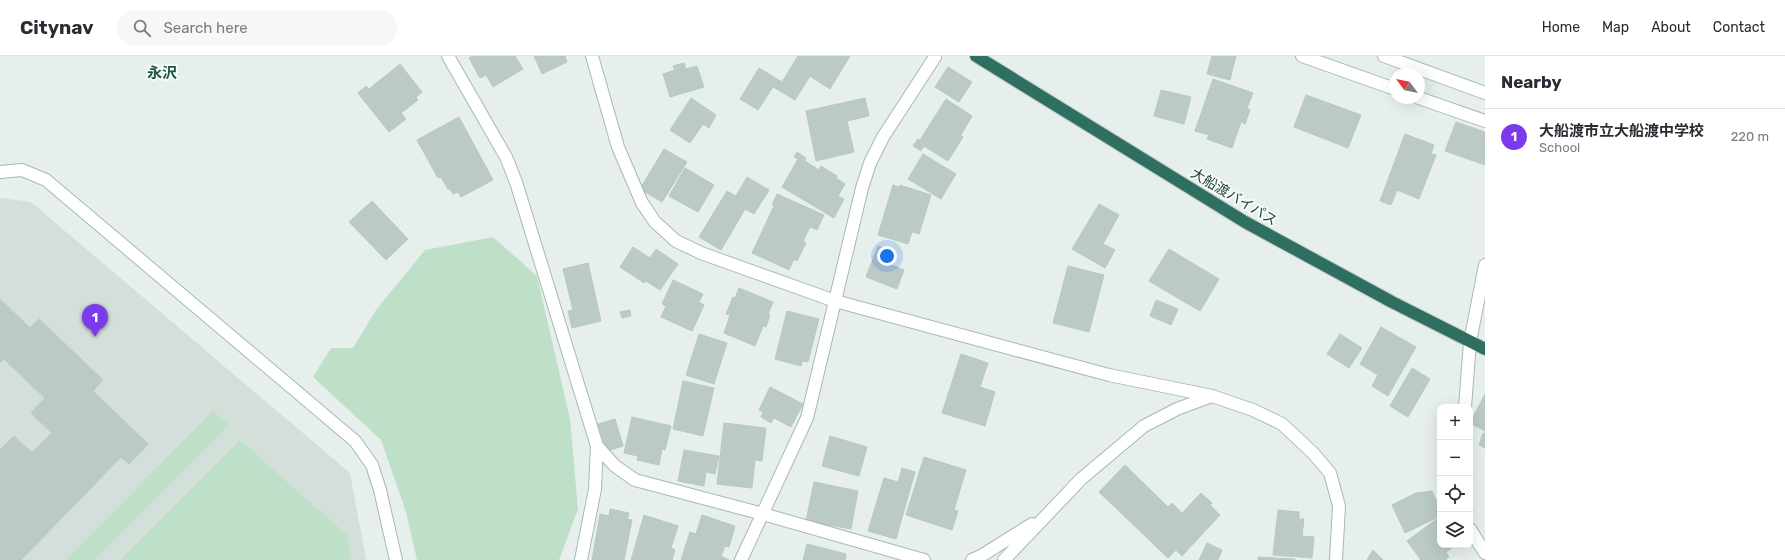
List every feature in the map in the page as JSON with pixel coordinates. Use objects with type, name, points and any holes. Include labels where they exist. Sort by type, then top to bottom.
[{"type":"highway","name":"大船渡バイパス","points":[[976,56],[1245,222],[1485,349]]},
{"type":"street","points":[[448,56],[506,156],[516,182],[597,446],[595,489],[581,560]]},
{"type":"street","points":[[592,56],[618,147],[642,203],[655,222],[676,241],[701,253],[835,301],[1109,375],[1212,396],[1253,410],[1282,424],[1313,453],[1330,473],[1339,506],[1336,560]]},
{"type":"street","points":[[1302,56],[1389,87]]},
{"type":"street","points":[[1384,56],[1485,93]]},
{"type":"street","points":[[741,560],[807,418],[862,188],[870,163],[884,136],[935,58]]},
{"type":"street","points":[[1425,100],[1485,121]]},
{"type":"street","points":[[0,172],[22,170],[46,180],[355,441],[372,465],[380,490],[396,560]]},
{"type":"street","points":[[1465,404],[1470,342],[1485,265]]},
{"type":"street","points":[[1004,560],[1081,479],[1144,426],[1177,409],[1212,396]]},
{"type":"street","points":[[597,446],[615,466],[635,480],[763,514],[924,560]]},
{"type":"street","points":[[972,560],[981,556],[1047,515]]},
{"type":"street","points":[[1473,534],[1485,553]]},
{"type":"shaded area","points":[[0,198],[31,202],[350,473],[366,560],[0,560]]},
{"type":"green space","points":[[493,237],[537,276],[570,419],[578,509],[559,560],[417,560],[406,512],[381,440],[313,377],[331,348],[353,348],[376,310],[425,250]]},
{"type":"green space","points":[[213,411],[229,425],[95,560],[66,560]]},
{"type":"green space","points":[[240,440],[347,535],[351,560],[120,560]]},
{"type":"building","points":[[473,56],[515,56],[523,69],[493,87],[486,75],[480,78],[469,58]]},
{"type":"building","points":[[534,56],[565,56],[567,62],[542,74]]},
{"type":"building","points":[[798,56],[850,56],[830,89],[810,76],[795,100],[773,87],[758,110],[740,99],[759,68],[782,82]]},
{"type":"building","points":[[1212,56],[1236,56],[1230,80],[1207,74]]},
{"type":"building","points":[[684,63],[686,69],[697,66],[704,87],[670,97],[663,74],[675,70],[673,66]]},
{"type":"building","points":[[400,64],[422,92],[416,97],[418,100],[401,113],[406,119],[389,132],[358,93],[366,86],[369,89]]},
{"type":"building","points":[[948,67],[972,82],[959,102],[935,87]]},
{"type":"building","points":[[1213,79],[1253,93],[1247,108],[1250,110],[1245,124],[1241,122],[1232,148],[1207,139],[1209,135],[1195,131]]},
{"type":"building","points":[[1161,90],[1191,97],[1184,124],[1154,116]]},
{"type":"building","points":[[1306,95],[1361,115],[1348,148],[1294,127]]},
{"type":"building","points":[[691,98],[716,115],[709,128],[703,124],[690,143],[670,130]]},
{"type":"building","points":[[865,98],[869,116],[847,121],[854,152],[816,161],[806,111]]},
{"type":"building","points":[[946,99],[972,116],[961,135],[963,137],[948,161],[924,146],[921,151],[913,146],[918,139],[920,140]]},
{"type":"building","points":[[459,117],[493,180],[461,197],[458,192],[453,194],[450,189],[448,189],[441,177],[438,178],[417,140]]},
{"type":"building","points":[[1456,122],[1485,132],[1485,165],[1445,151]]},
{"type":"building","points":[[1405,134],[1434,145],[1431,154],[1436,155],[1419,199],[1397,190],[1391,205],[1380,201]]},
{"type":"building","points":[[664,149],[687,162],[662,202],[640,189]]},
{"type":"building","points":[[797,152],[806,158],[805,161],[819,170],[821,166],[837,176],[836,178],[845,184],[838,196],[844,199],[834,218],[782,187],[798,159],[794,157]]},
{"type":"building","points":[[923,154],[956,174],[941,199],[908,179]]},
{"type":"building","points":[[685,168],[714,185],[698,212],[669,196]]},
{"type":"building","points":[[747,177],[769,190],[754,214],[745,209],[721,250],[699,237],[727,191],[736,196]]},
{"type":"building","points":[[893,185],[899,187],[900,185],[931,195],[919,234],[912,232],[908,244],[878,235]]},
{"type":"building","points":[[777,194],[824,215],[817,230],[810,227],[803,241],[806,243],[797,261],[794,259],[789,270],[752,253],[774,206],[772,205]]},
{"type":"building","points":[[372,201],[408,239],[386,260],[349,222]]},
{"type":"building","points":[[1099,204],[1119,215],[1103,244],[1115,250],[1105,268],[1072,249]]},
{"type":"building","points":[[878,246],[894,252],[889,264],[904,270],[897,289],[866,277]]},
{"type":"building","points":[[633,247],[650,258],[656,249],[678,264],[660,290],[646,281],[644,283],[620,267]]},
{"type":"building","points":[[1169,249],[1219,279],[1200,311],[1149,281]]},
{"type":"building","points":[[588,263],[601,321],[572,328],[568,311],[573,310],[563,269]]},
{"type":"building","points":[[1068,266],[1104,275],[1089,332],[1053,323]]},
{"type":"building","points":[[673,280],[703,294],[699,302],[704,305],[692,331],[661,317],[666,306],[662,304]]},
{"type":"building","points":[[739,288],[773,302],[768,314],[770,315],[766,327],[763,326],[755,346],[724,333],[730,315],[726,314],[733,297],[735,298]]},
{"type":"building","points":[[0,299],[30,328],[39,319],[103,380],[93,391],[148,444],[129,464],[121,457],[21,560],[0,560],[0,450],[14,436],[32,453],[52,433],[31,413],[45,398],[4,359],[0,363]]},
{"type":"building","points":[[1156,300],[1178,309],[1171,325],[1150,316]]},
{"type":"building","points":[[630,310],[631,316],[622,318],[620,312]]},
{"type":"building","points":[[787,311],[819,319],[808,362],[802,361],[801,366],[775,359]]},
{"type":"building","points":[[1381,327],[1416,347],[1388,396],[1372,386],[1378,375],[1360,364]]},
{"type":"building","points":[[699,334],[727,343],[714,384],[686,375]]},
{"type":"building","points":[[1340,334],[1362,348],[1349,368],[1327,354]]},
{"type":"building","points":[[961,354],[988,363],[980,387],[995,392],[985,426],[942,413]]},
{"type":"building","points":[[1412,368],[1430,379],[1408,417],[1390,406]]},
{"type":"building","points":[[683,381],[714,388],[703,436],[673,429]]},
{"type":"building","points":[[770,387],[803,404],[791,427],[774,418],[771,423],[761,417],[763,412],[759,410]]},
{"type":"building","points":[[1485,394],[1485,431],[1473,425],[1473,417]]},
{"type":"building","points":[[632,417],[671,426],[665,450],[662,449],[659,465],[637,460],[638,456],[624,453]]},
{"type":"building","points":[[615,419],[623,446],[607,451],[598,424]]},
{"type":"building","points":[[724,423],[766,428],[762,461],[755,460],[752,488],[717,484]]},
{"type":"building","points":[[1483,433],[1485,434],[1485,448],[1479,445]]},
{"type":"building","points":[[830,436],[867,447],[859,476],[822,466]]},
{"type":"building","points":[[684,450],[719,456],[715,474],[706,472],[704,486],[678,481]]},
{"type":"building","points":[[924,457],[966,470],[954,510],[958,511],[952,530],[906,515]]},
{"type":"building","points":[[1125,465],[1168,507],[1172,503],[1182,513],[1201,493],[1212,503],[1210,505],[1220,515],[1182,556],[1176,550],[1168,558],[1099,492]]},
{"type":"building","points":[[902,468],[915,472],[896,539],[868,531],[884,478],[898,482]]},
{"type":"building","points":[[814,482],[858,491],[851,529],[806,521]]},
{"type":"building","points":[[1432,491],[1437,502],[1437,517],[1405,533],[1392,505],[1416,493]]},
{"type":"building","points":[[610,509],[629,513],[627,519],[632,520],[624,560],[592,560],[600,514],[609,516]]},
{"type":"building","points":[[1278,510],[1299,512],[1299,519],[1304,519],[1302,536],[1314,537],[1312,558],[1273,555]]},
{"type":"building","points":[[644,515],[678,526],[671,548],[675,550],[672,560],[631,560]]},
{"type":"building","points":[[702,515],[735,526],[729,547],[725,546],[721,556],[729,560],[681,560],[690,532],[696,534]]},
{"type":"building","points":[[1437,519],[1437,548],[1452,548],[1446,552],[1449,557],[1445,560],[1421,560],[1407,541]]},
{"type":"building","points":[[1207,543],[1222,550],[1218,560],[1199,560]]},
{"type":"building","points":[[807,544],[846,554],[845,560],[803,560]]},
{"type":"building","points":[[1373,550],[1383,560],[1367,560]]},
{"type":"building","points":[[1258,557],[1295,559],[1295,560],[1258,560]]},
{"type":"place","name":"大船渡市立大船渡中学校","points":[[95,337]]},
{"type":"district","name":"永沢","points":[[162,73]]}]
